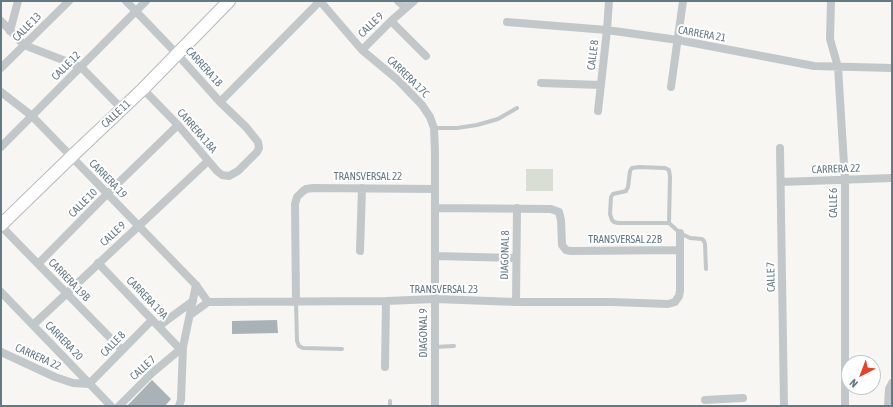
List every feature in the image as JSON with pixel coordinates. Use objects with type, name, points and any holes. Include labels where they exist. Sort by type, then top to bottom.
[{"type":"street","points":[[10,31],[18,1]]},
{"type":"street","name":"CALLE 13","points":[[1,68],[69,1]]},
{"type":"street","name":"CARRERA 18","points":[[126,1],[256,139],[259,145],[257,152],[238,171]]},
{"type":"street","name":"CALLE 12","points":[[1,147],[146,1]]},
{"type":"street","name":"CALLE 11","points":[[1,225],[71,156],[143,89],[229,1]]},
{"type":"street","points":[[220,102],[320,1]]},
{"type":"street","name":"CARRERA 17C","points":[[320,1],[362,50],[398,80],[422,105],[430,117],[434,128],[435,189]]},
{"type":"street","points":[[398,1],[406,8]]},
{"type":"street","name":"CALLE 9","points":[[362,50],[391,21],[414,1]]},
{"type":"street","name":"CALLE 8","points":[[598,111],[609,1]]},
{"type":"street","points":[[671,87],[684,1]]},
{"type":"street","name":"CALLE 6","points":[[830,1],[830,39],[838,67],[846,180],[845,406]]},
{"type":"street","points":[[1,21],[24,45],[81,67],[122,109]]},
{"type":"street","points":[[391,21],[426,56]]},
{"type":"street","name":"CARRERA 21","points":[[507,22],[607,30],[678,40],[814,66],[892,68]]},
{"type":"street","points":[[541,83],[601,85]]},
{"type":"street","name":"CARRERA 18A","points":[[143,89],[217,171],[222,175],[229,176],[238,171]]},
{"type":"street","name":"CARRERA 19","points":[[1,92],[32,116],[196,285]]},
{"type":"street","name":"CALLE 10","points":[[38,264],[107,194],[178,126]]},
{"type":"street","name":"CALLE 7","points":[[780,148],[784,406]]},
{"type":"street","name":"CALLE 9","points":[[33,325],[208,160]]},
{"type":"street","name":"CARRERA 22","points":[[781,182],[892,178]]},
{"type":"street","name":"TRANSVERSAL 22","points":[[296,302],[295,204],[297,197],[302,192],[306,189],[313,188],[435,189]]},
{"type":"street","points":[[360,251],[362,188]]},
{"type":"street","name":"DIAGONAL 9","points":[[435,189],[435,406]]},
{"type":"street","points":[[435,208],[517,208]]},
{"type":"street","name":"TRANSVERSAL 22B","points":[[517,208],[552,209],[559,212],[562,220],[562,245],[566,250],[680,250]]},
{"type":"street","name":"DIAGONAL 8","points":[[516,302],[517,208]]},
{"type":"street","name":"CARRERA 19B","points":[[1,225],[122,350]]},
{"type":"street","points":[[680,233],[680,250]]},
{"type":"street","name":"TRANSVERSAL 23","points":[[208,302],[386,301],[435,299],[516,302],[612,302],[668,304],[675,302],[680,296],[680,250]]},
{"type":"street","points":[[435,256],[516,258]]},
{"type":"street","name":"CARRERA 19A","points":[[98,263],[181,348]]},
{"type":"street","points":[[179,406],[181,400],[181,348],[196,285]]},
{"type":"street","points":[[190,314],[208,302],[196,285]]},
{"type":"street","name":"CARRERA 20","points":[[1,292],[110,406]]},
{"type":"street","points":[[159,326],[193,301]]},
{"type":"street","points":[[385,367],[386,301]]},
{"type":"street","name":"CALLE 8","points":[[89,384],[152,320]]},
{"type":"street","name":"CALLE 7","points":[[119,406],[152,373],[181,348]]},
{"type":"street","name":"CARRERA 22","points":[[1,352],[55,378],[73,383],[89,384]]},
{"type":"street","points":[[888,406],[889,389],[892,383]]},
{"type":"street","points":[[705,400],[720,403],[743,398]]},
{"type":"lane","points":[[434,128],[477,126],[498,119],[517,108]]},
{"type":"lane","points":[[669,223],[669,170],[665,168],[632,168],[626,191],[613,194],[611,197],[610,214],[612,220],[618,223],[669,223],[686,237],[702,239],[705,244],[706,270]]},
{"type":"lane","points":[[296,302],[297,341],[299,346],[303,348],[342,349]]},
{"type":"lane","points":[[435,347],[454,346]]},
{"type":"shaded area","points":[[526,169],[553,169],[553,191],[526,191]]},
{"type":"building","points":[[277,320],[278,333],[232,334],[232,321]]},
{"type":"building","points":[[152,380],[171,399],[165,406],[127,406]]}]
